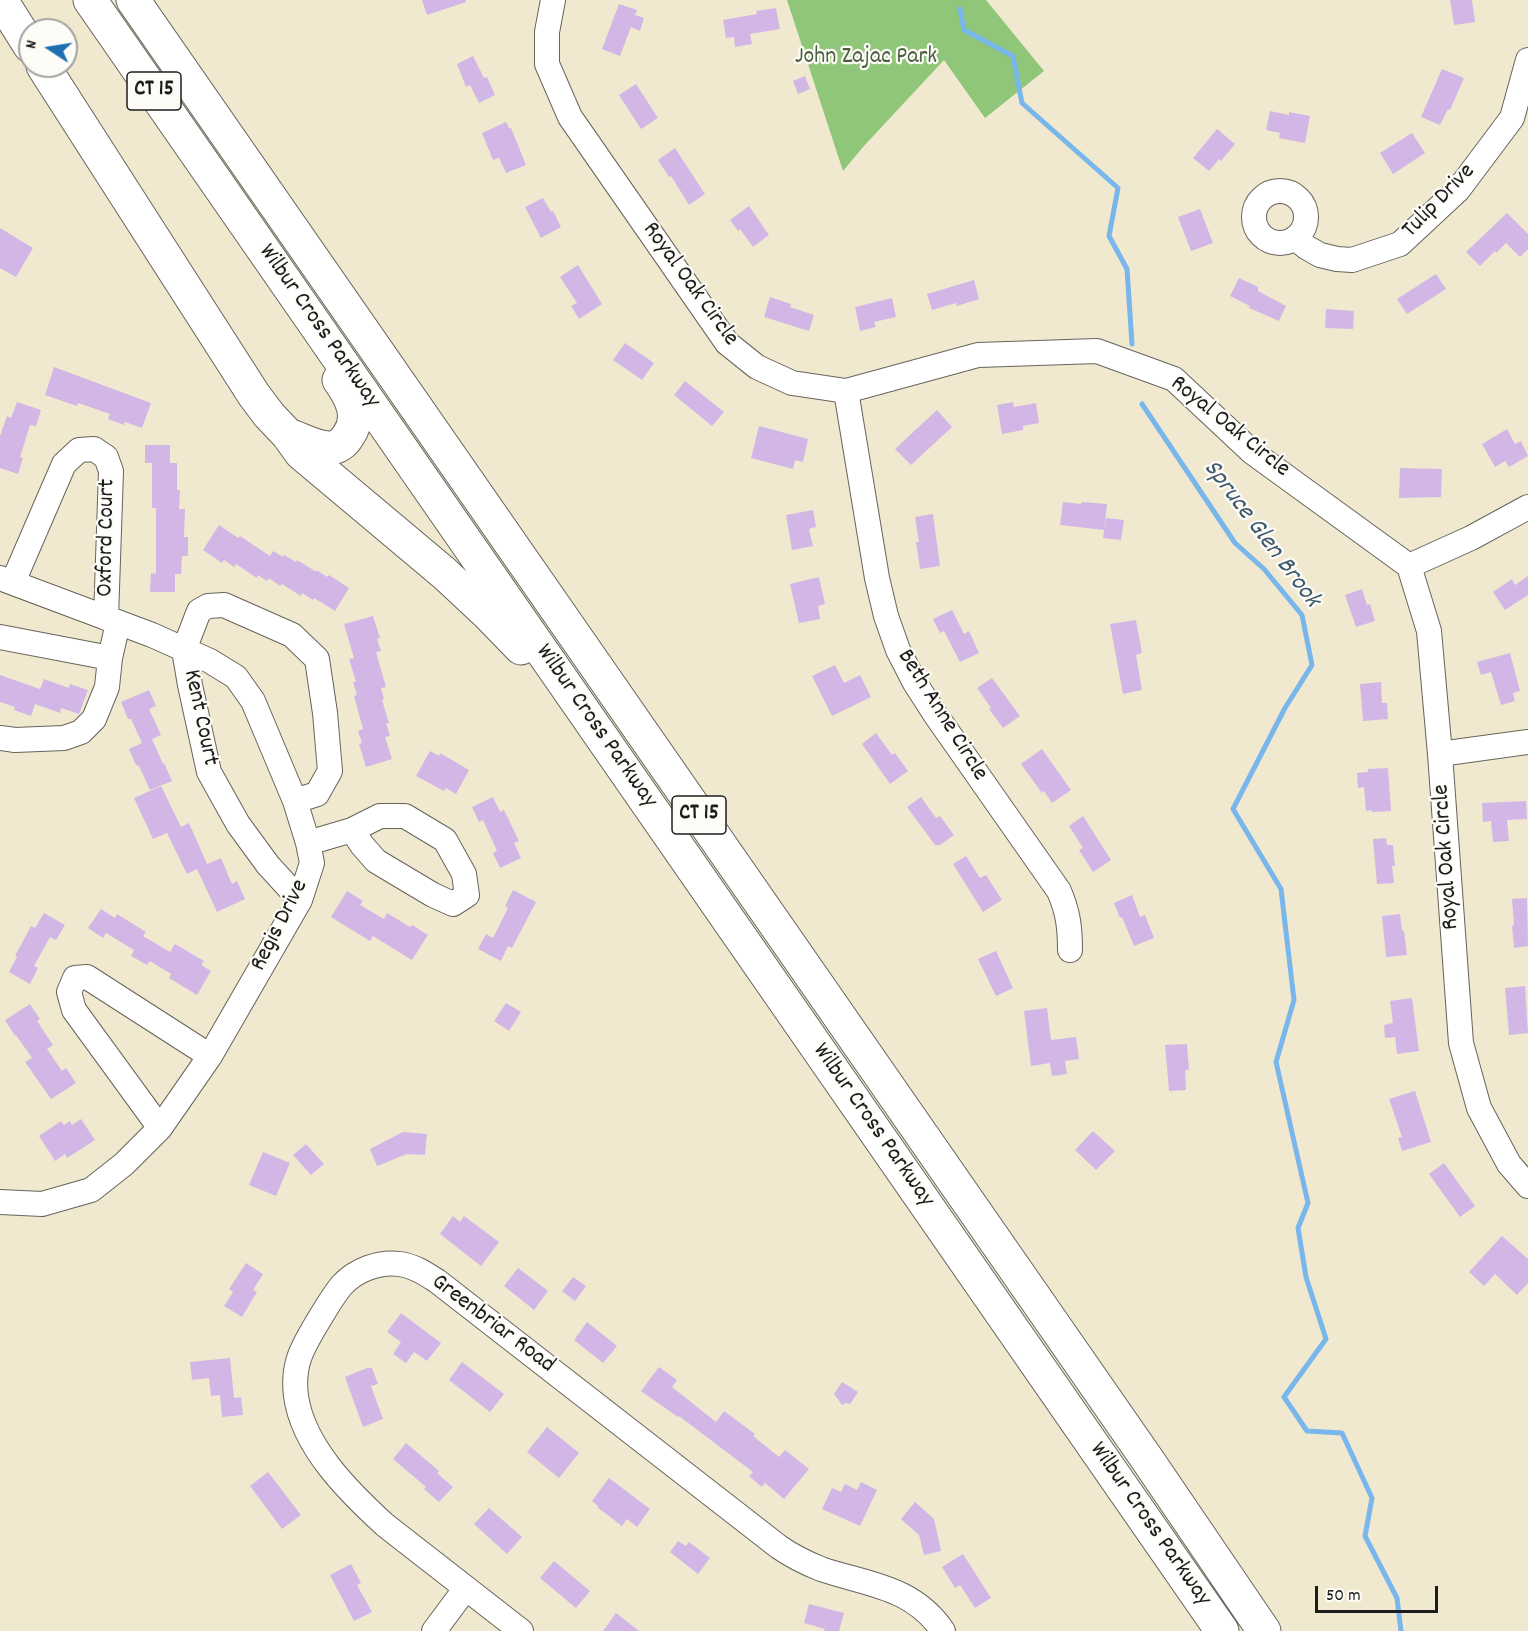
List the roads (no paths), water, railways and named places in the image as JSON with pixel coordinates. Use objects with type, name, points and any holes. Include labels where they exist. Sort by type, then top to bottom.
[{"type":"highway","points":[[1,0],[18,26]]},
{"type":"highway","name":"Wilbur Cross Parkway","points":[[90,0],[1222,1631]]},
{"type":"highway","name":"Wilbur Cross Parkway","points":[[133,0],[1147,1459],[1264,1631]]},
{"type":"highway","points":[[51,78],[269,415],[301,453],[444,573],[489,615],[529,658],[575,720],[616,757]]},
{"type":"highway","points":[[288,435],[323,448],[334,447],[346,439],[353,428],[355,420],[353,405],[327,361],[317,326]]},
{"type":"street","name":"Royal Oak Circle","points":[[553,0],[547,32],[547,64],[570,117],[727,343],[757,366],[792,383],[846,391],[978,355],[1097,351],[1174,379],[1252,452],[1409,566],[1429,631],[1461,1043],[1479,1108],[1509,1164],[1528,1186]]},
{"type":"street","name":"Tulip Drive","points":[[1295,238],[1320,255],[1352,260],[1400,244],[1458,190],[1512,118],[1528,60]]},
{"type":"street","name":"Beth Anne Circle","points":[[846,391],[877,578],[885,616],[898,650],[935,714],[1059,891],[1067,910],[1070,950]]},
{"type":"street","name":"Oxford Court","points":[[0,738],[15,740],[64,738],[81,732],[94,719],[107,687],[112,621],[111,471],[106,457],[94,449],[79,450],[64,464],[7,580]]},
{"type":"street","points":[[1409,566],[1471,538],[1528,507]]},
{"type":"street","name":"Regis Drive","points":[[0,1202],[42,1204],[91,1190],[124,1164],[160,1128],[210,1056],[300,900],[312,863],[295,801],[253,701],[236,677],[210,661],[152,635],[7,580]]},
{"type":"street","points":[[184,650],[199,611],[208,606],[224,605],[292,635],[317,659],[330,771],[317,794],[295,801]]},
{"type":"street","points":[[0,637],[110,658]]},
{"type":"street","name":"Kent Court","points":[[184,650],[209,772],[237,825],[268,865],[300,900]]},
{"type":"street","points":[[1440,754],[1528,742]]},
{"type":"street","points":[[308,843],[352,830],[380,816],[405,816],[445,840],[464,874],[466,895],[453,904],[433,895],[376,861],[352,830]]},
{"type":"street","points":[[160,1128],[74,1010],[69,992],[75,978],[87,977],[210,1056]]},
{"type":"street","name":"Greenbriar Road","points":[[521,1631],[386,1525],[348,1489],[316,1448],[304,1424],[296,1396],[296,1371],[301,1349],[331,1299],[344,1283],[362,1270],[380,1264],[400,1264],[419,1270],[437,1281],[779,1547],[820,1569],[891,1590],[909,1598],[924,1608],[944,1631]]},
{"type":"street","points":[[434,1631],[466,1588]]},
{"type":"waterway","name":"Spruce Glen Brook","points":[[960,9],[964,30],[1013,56],[1022,103],[1118,188],[1109,236],[1127,269],[1132,344]]},
{"type":"waterway","name":"Spruce Glen Brook","points":[[1142,404],[1235,543],[1264,569],[1302,615],[1312,665],[1285,708],[1233,809],[1281,889],[1294,1000],[1276,1062],[1308,1203],[1298,1228],[1306,1277],[1326,1339],[1284,1397],[1307,1431],[1342,1433],[1372,1498],[1365,1536],[1397,1598],[1401,1631]]},
{"type":"park label","name":"John Zajac Park","points":[[866,59]]}]
